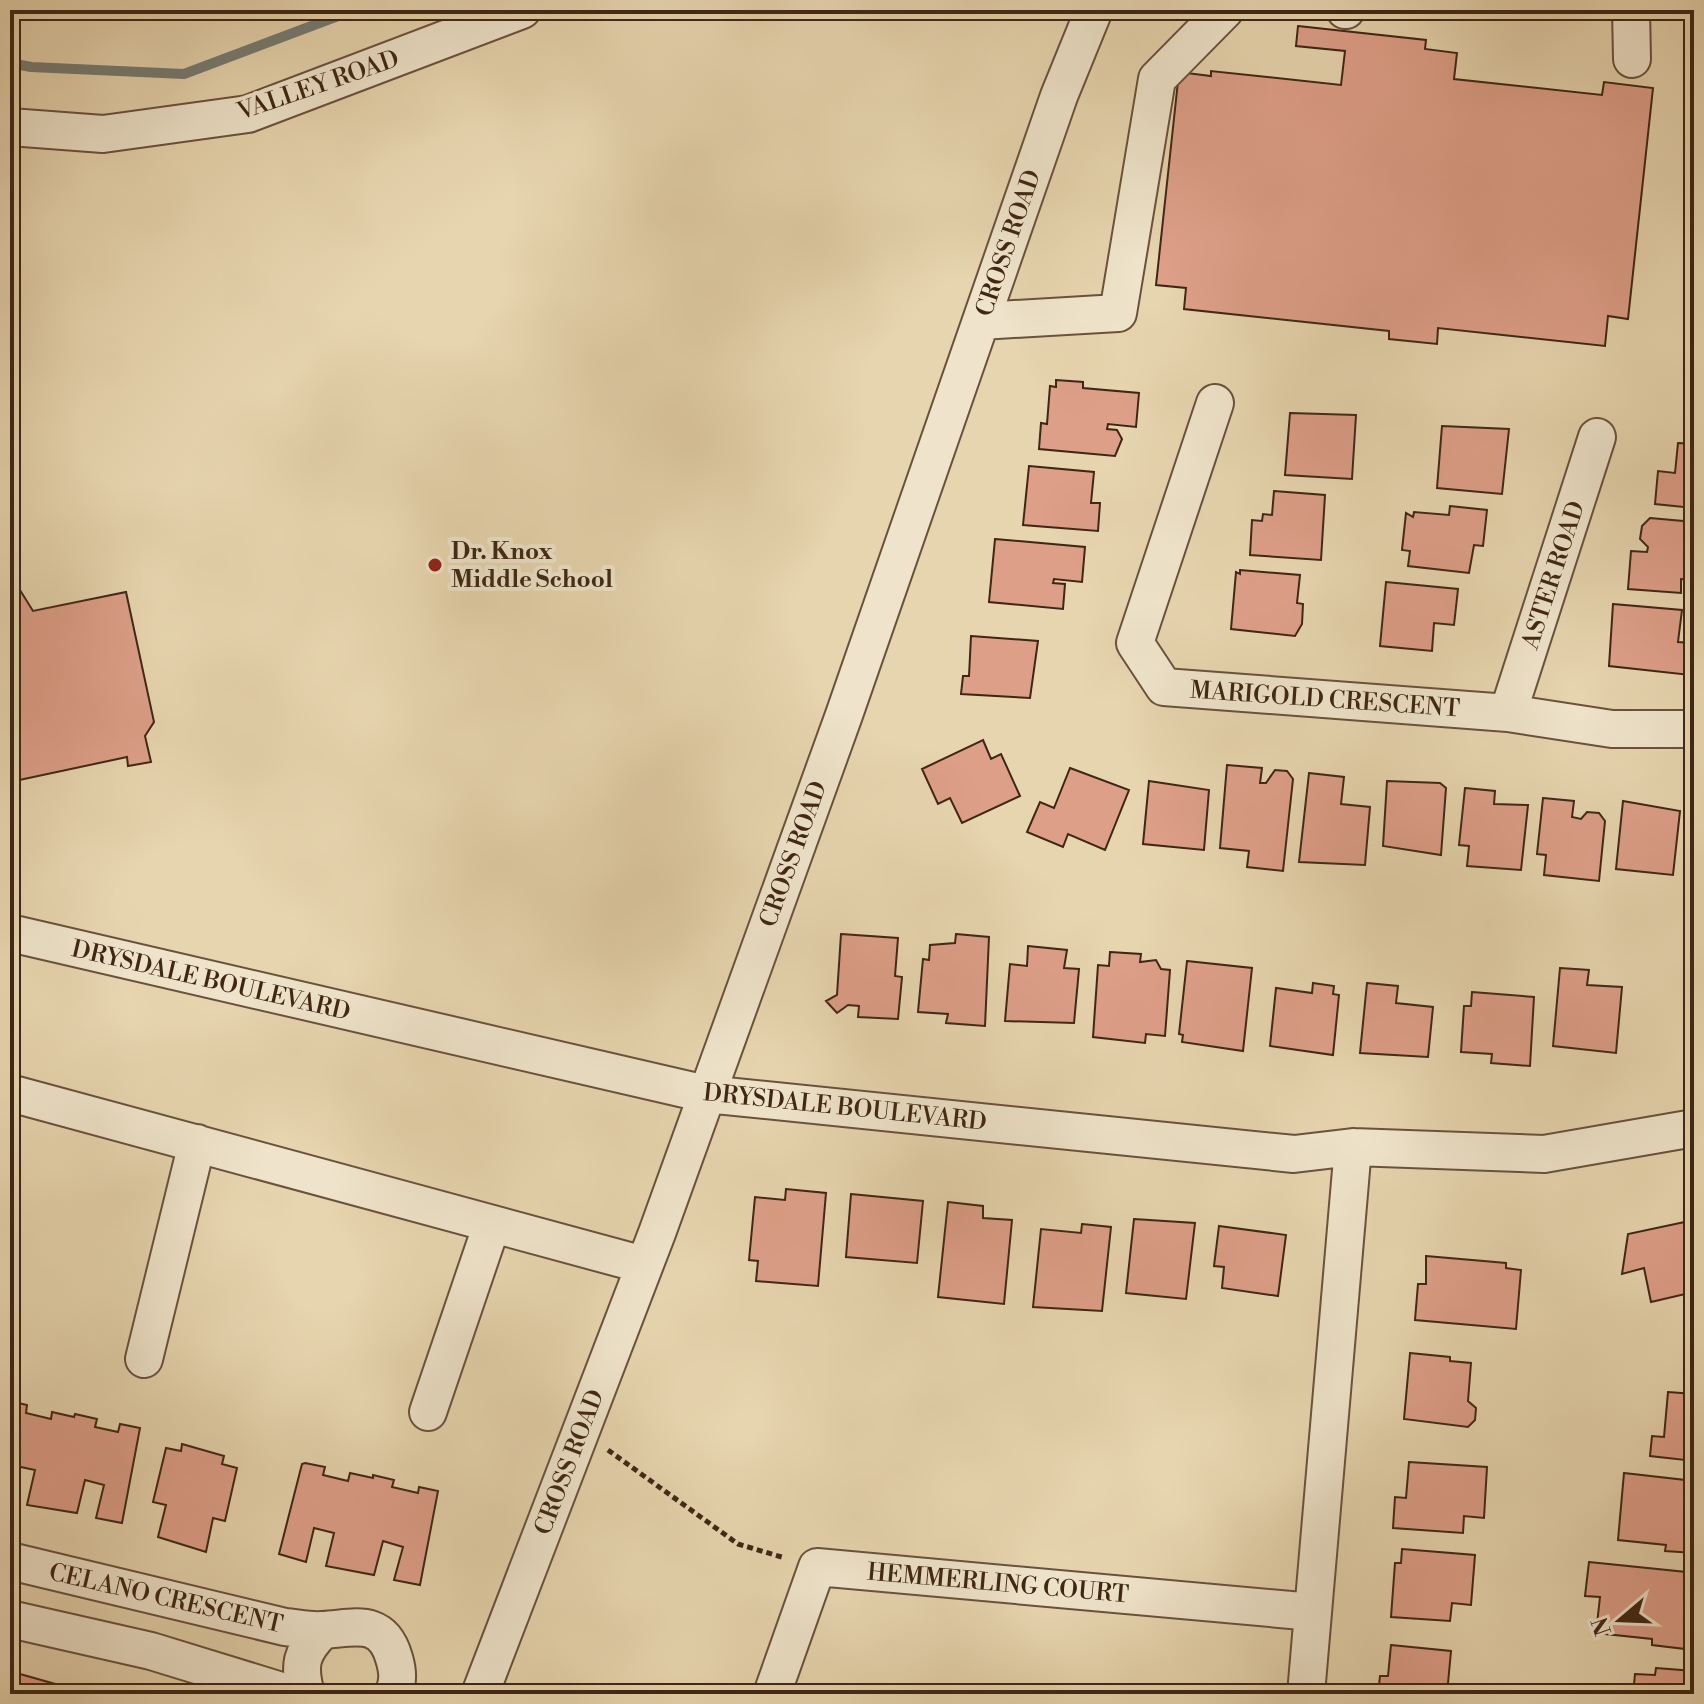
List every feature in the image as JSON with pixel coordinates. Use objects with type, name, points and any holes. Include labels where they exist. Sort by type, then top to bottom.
[{"type":"street","name":"VALLEY ROAD","points":[[10,127],[103,134],[248,114],[522,10]]},
{"type":"street","name":"CROSS ROAD","points":[[480,1694],[644,1265],[1059,96],[1094,10]]},
{"type":"street","points":[[981,321],[1118,313],[1157,79],[1225,10]]},
{"type":"street","points":[[1631,10],[1632,59]]},
{"type":"street","name":"MARIGOLD CRESCENT","points":[[1215,403],[1135,643],[1164,687],[1508,713],[1612,729],[1694,729]]},
{"type":"street","name":"ASTER ROAD","points":[[1508,713],[1597,437]]},
{"type":"street","name":"DRYSDALE BOULEVARD","points":[[10,933],[706,1094],[1294,1154],[1353,1147],[1544,1154],[1694,1128]]},
{"type":"street","points":[[10,1093],[644,1265]]},
{"type":"street","points":[[144,1359],[197,1143]]},
{"type":"street","points":[[1306,1694],[1353,1147]]},
{"type":"street","points":[[428,1412],[492,1224]]},
{"type":"street","name":"CELANO CRESCENT","points":[[10,1561],[285,1627],[322,1631],[354,1625],[375,1630],[392,1650],[398,1672],[393,1694]]},
{"type":"street","points":[[772,1694],[817,1567]]},
{"type":"street","name":"HEMMERLING COURT","points":[[817,1567],[1313,1612]]},
{"type":"street","points":[[10,1619],[151,1651],[291,1694]]},
{"type":"street","name":"CELANO CRESCENT","points":[[306,1694],[300,1672],[304,1649],[322,1631]]},
{"type":"path","points":[[581,1430],[738,1544],[817,1567]]},
{"type":"building","points":[[128,10],[206,10],[128,18]]},
{"type":"building","points":[[1298,26],[1426,40],[1425,49],[1457,53],[1454,79],[1602,95],[1604,82],[1653,88],[1628,319],[1608,316],[1605,346],[1438,328],[1437,344],[1389,339],[1389,331],[1184,309],[1186,288],[1156,285],[1179,72],[1211,76],[1211,71],[1341,85],[1345,51],[1296,46]]},
{"type":"building","points":[[1056,380],[1083,382],[1083,388],[1139,393],[1136,427],[1108,424],[1107,429],[1117,430],[1122,439],[1115,456],[1039,449],[1041,423],[1047,424],[1050,386],[1056,387]]},
{"type":"building","points":[[1290,413],[1356,415],[1352,479],[1285,475]]},
{"type":"building","points":[[1442,426],[1509,429],[1502,494],[1437,488]]},
{"type":"building","points":[[1678,443],[1694,444],[1693,508],[1655,504],[1658,471],[1675,473]]},
{"type":"building","points":[[1029,466],[1094,472],[1091,503],[1100,503],[1098,531],[1023,525]]},
{"type":"building","points":[[1274,491],[1325,495],[1321,560],[1250,555],[1252,520],[1262,521],[1263,514],[1272,515]]},
{"type":"building","points":[[1450,506],[1487,510],[1483,546],[1474,545],[1469,573],[1408,566],[1410,551],[1402,550],[1406,513],[1413,517],[1414,512],[1449,515]]},
{"type":"building","points":[[1650,518],[1694,522],[1694,580],[1681,579],[1681,593],[1628,589],[1631,551],[1647,552],[1648,547],[1640,539],[1642,526]]},
{"type":"building","points":[[995,539],[1085,547],[1082,582],[1054,579],[1053,583],[1065,584],[1063,609],[989,602]]},
{"type":"building","points":[[1240,570],[1300,575],[1297,603],[1303,604],[1302,624],[1295,636],[1231,629],[1236,572],[1240,574]]},
{"type":"building","points":[[10,574],[33,611],[126,592],[154,722],[145,736],[151,762],[128,766],[127,757],[10,782]]},
{"type":"building","points":[[1386,582],[1458,589],[1454,625],[1434,623],[1432,651],[1380,646]]},
{"type":"building","points":[[1613,604],[1682,610],[1678,642],[1693,643],[1690,675],[1609,666]]},
{"type":"building","points":[[971,636],[1038,641],[1030,698],[961,694],[963,676],[969,676]]},
{"type":"building","points":[[983,740],[991,759],[1001,754],[1020,796],[962,823],[950,798],[938,804],[922,769]]},
{"type":"building","points":[[1227,765],[1262,768],[1260,783],[1266,783],[1275,770],[1287,771],[1293,779],[1283,871],[1247,867],[1249,851],[1220,848]]},
{"type":"building","points":[[1070,768],[1129,790],[1105,850],[1068,834],[1063,847],[1027,832],[1040,802],[1054,808]]},
{"type":"building","points":[[1309,773],[1344,777],[1341,804],[1370,807],[1365,865],[1299,862]]},
{"type":"building","points":[[1149,781],[1209,790],[1204,850],[1143,844]]},
{"type":"building","points":[[1387,781],[1440,783],[1446,788],[1441,855],[1383,846]]},
{"type":"building","points":[[1465,788],[1495,791],[1494,804],[1528,805],[1521,870],[1467,866],[1469,846],[1459,845]]},
{"type":"building","points":[[1543,798],[1574,801],[1572,817],[1581,819],[1587,812],[1599,813],[1605,821],[1599,881],[1544,875],[1546,855],[1537,854]]},
{"type":"building","points":[[1623,801],[1680,811],[1673,875],[1616,869]]},
{"type":"building","points":[[841,934],[898,938],[895,976],[902,977],[898,1019],[858,1017],[859,1006],[848,1005],[837,1013],[826,1001],[837,995]]},
{"type":"building","points":[[956,934],[989,937],[985,1026],[946,1023],[948,1014],[918,1012],[923,959],[929,960],[930,945],[955,943]]},
{"type":"building","points":[[1028,946],[1067,950],[1064,968],[1079,969],[1074,1023],[1005,1021],[1010,964],[1027,966]]},
{"type":"building","points":[[1110,952],[1141,954],[1140,962],[1156,960],[1161,969],[1170,970],[1165,1036],[1146,1034],[1145,1043],[1093,1037],[1098,965],[1109,966]]},
{"type":"building","points":[[1187,961],[1252,968],[1243,1051],[1182,1042],[1183,1035],[1179,1034]]},
{"type":"building","points":[[1560,968],[1589,970],[1587,985],[1622,987],[1616,1053],[1553,1046]]},
{"type":"building","points":[[1313,983],[1334,986],[1333,994],[1339,995],[1333,1055],[1270,1046],[1276,988],[1312,993]]},
{"type":"building","points":[[1367,983],[1398,986],[1396,1003],[1433,1007],[1428,1057],[1360,1053]]},
{"type":"building","points":[[1472,992],[1534,997],[1530,1066],[1491,1063],[1492,1054],[1461,1052],[1464,1006],[1471,1006]]},
{"type":"building","points":[[786,1189],[826,1193],[818,1286],[756,1281],[758,1261],[749,1260],[755,1197],[785,1200]]},
{"type":"building","points":[[851,1194],[923,1201],[917,1263],[846,1257]]},
{"type":"building","points":[[948,1202],[983,1206],[983,1218],[1012,1220],[1004,1304],[938,1297]]},
{"type":"building","points":[[1134,1219],[1195,1223],[1186,1299],[1126,1293]]},
{"type":"building","points":[[1694,1220],[1694,1292],[1651,1302],[1644,1268],[1622,1274],[1628,1234]]},
{"type":"building","points":[[1082,1224],[1111,1227],[1102,1311],[1033,1307],[1041,1229],[1081,1233]]},
{"type":"building","points":[[1219,1226],[1286,1235],[1278,1296],[1222,1288],[1224,1267],[1214,1266]]},
{"type":"building","points":[[1426,1256],[1506,1263],[1506,1268],[1521,1270],[1516,1329],[1415,1320],[1418,1284],[1426,1284]]},
{"type":"building","points":[[1410,1353],[1450,1357],[1450,1361],[1471,1363],[1468,1401],[1476,1408],[1475,1420],[1468,1427],[1404,1419]]},
{"type":"building","points":[[1668,1392],[1694,1394],[1694,1461],[1650,1456],[1652,1436],[1664,1437]]},
{"type":"building","points":[[10,1401],[27,1405],[26,1413],[51,1419],[52,1412],[74,1417],[75,1414],[97,1419],[95,1427],[118,1432],[120,1424],[140,1428],[122,1523],[96,1518],[104,1485],[85,1480],[77,1513],[27,1505],[35,1470],[16,1466],[10,1491]]},
{"type":"building","points":[[182,1444],[224,1456],[222,1464],[237,1468],[225,1521],[213,1518],[206,1552],[158,1537],[166,1505],[153,1502],[166,1448],[181,1451]]},
{"type":"building","points":[[1409,1462],[1487,1467],[1484,1518],[1464,1516],[1463,1533],[1393,1528],[1395,1497],[1406,1498]]},
{"type":"building","points":[[302,1464],[325,1467],[323,1475],[348,1481],[350,1473],[373,1478],[373,1475],[394,1480],[392,1487],[418,1493],[419,1487],[438,1491],[420,1585],[394,1580],[403,1547],[383,1541],[374,1575],[326,1566],[334,1533],[314,1528],[306,1562],[279,1554]]},
{"type":"building","points":[[1624,1473],[1694,1481],[1694,1553],[1665,1551],[1666,1545],[1618,1540]]},
{"type":"building","points":[[1402,1549],[1475,1555],[1471,1605],[1452,1603],[1450,1621],[1391,1617],[1395,1563],[1401,1563]]},
{"type":"building","points":[[1589,1562],[1686,1572],[1684,1592],[1694,1593],[1694,1650],[1652,1645],[1652,1639],[1596,1633],[1600,1597],[1585,1596]]},
{"type":"building","points":[[1391,1645],[1451,1651],[1447,1694],[1378,1694],[1380,1676],[1388,1676]]},
{"type":"building","points":[[1656,1668],[1694,1671],[1694,1694],[1633,1694],[1635,1674],[1655,1675]]},
{"type":"building","points":[[20,1674],[66,1687],[64,1694],[16,1694]]},
{"type":"waterway","points":[[10,63],[31,67],[184,74],[354,10]]},
{"type":"place","name":"Dr. Knox Middle School","points":[[435,565]]}]
